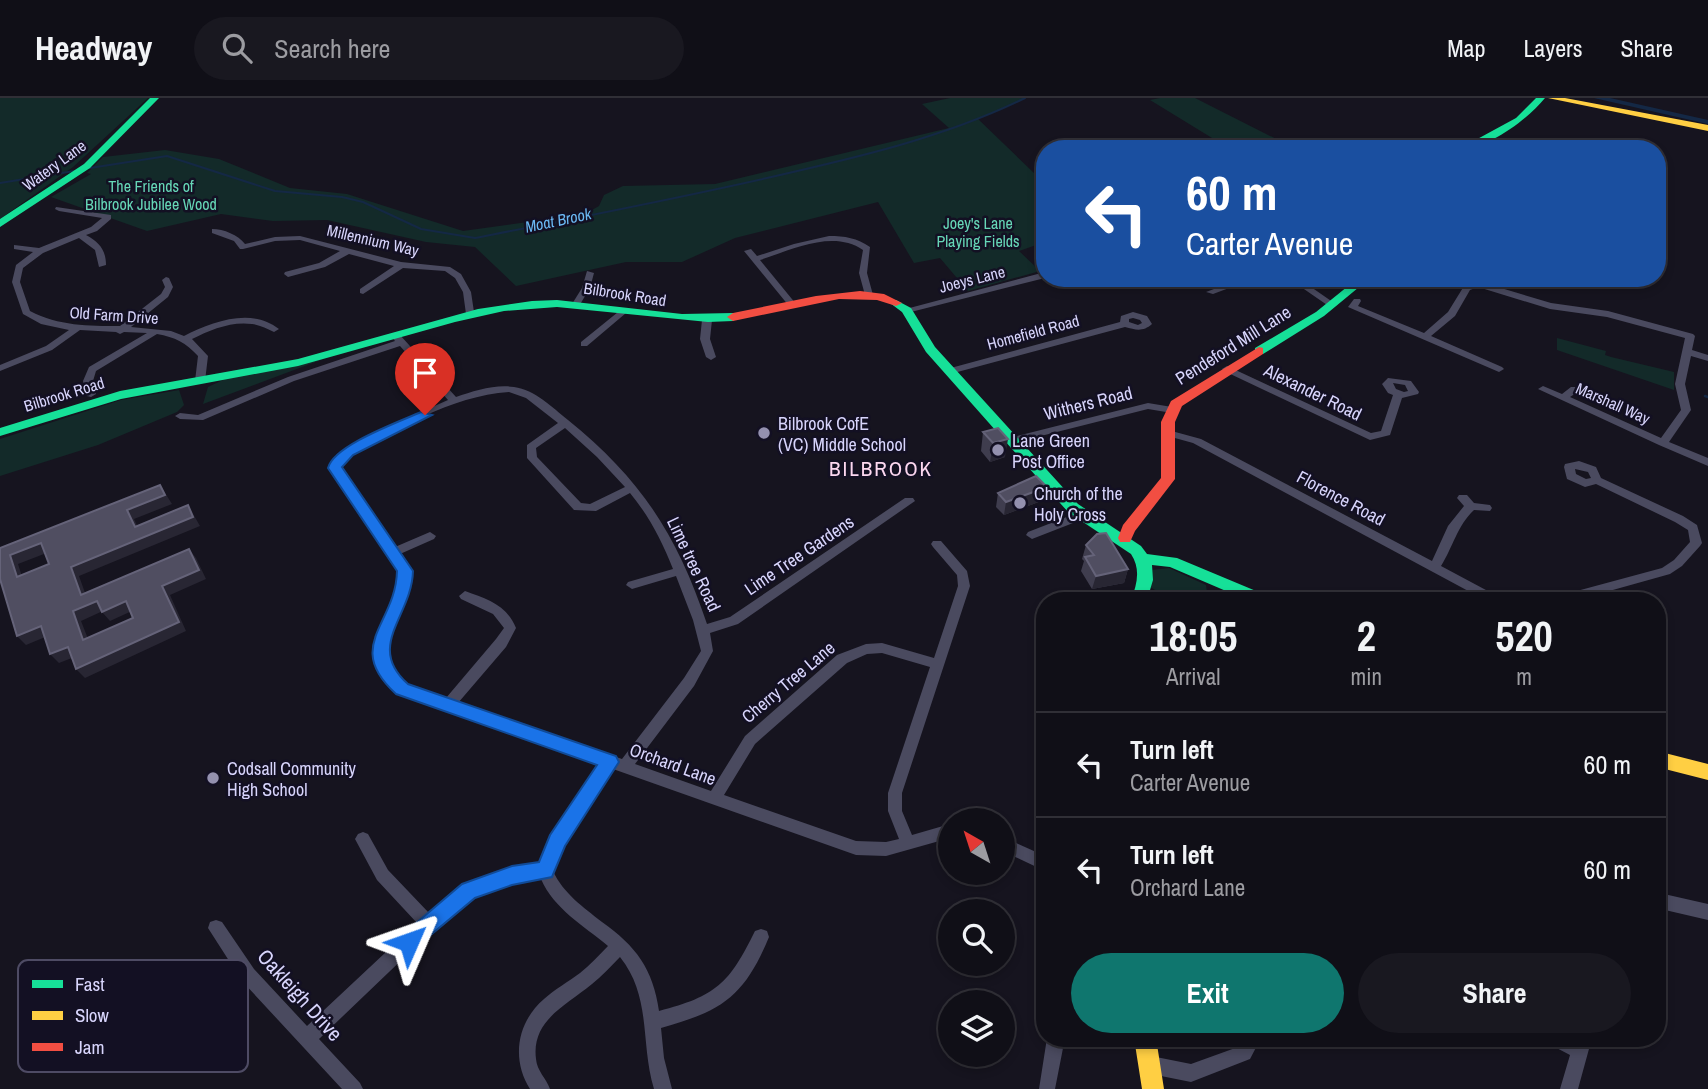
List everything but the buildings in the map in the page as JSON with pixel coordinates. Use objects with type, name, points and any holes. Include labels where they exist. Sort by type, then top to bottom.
[{"type":"street","name":"Watery Lane","points":[[0,224],[87,166],[155,98]]},
{"type":"street","points":[[1481,140],[1518,120],[1541,98]]},
{"type":"street","points":[[1552,98],[1708,128]]},
{"type":"street","name":"Old Farm Drive","points":[[60,209],[108,217],[106,222],[80,236],[40,251],[16,271],[24,307],[29,314],[46,322],[78,328],[155,332],[184,339]]},
{"type":"street","name":"Millennium Way","points":[[215,231],[237,239],[243,247],[292,238],[401,265],[440,267],[453,272],[467,292],[469,312]]},
{"type":"street","points":[[80,236],[97,247],[102,254],[102,265]]},
{"type":"street","points":[[756,259],[808,243],[839,238],[853,240],[867,248],[863,273],[869,295]]},
{"type":"street","points":[[17,247],[40,251]]},
{"type":"street","points":[[288,274],[321,265],[349,250]]},
{"type":"street","points":[[748,251],[792,304]]},
{"type":"street","points":[[363,290],[401,265]]},
{"type":"street","points":[[576,304],[586,288],[590,273]]},
{"type":"street","name":"Joeys Lane","points":[[907,310],[1036,277]]},
{"type":"street","points":[[120,331],[166,295],[169,287],[166,280]]},
{"type":"street","points":[[1210,292],[1225,287]]},
{"type":"street","points":[[1304,287],[1315,296],[1426,337],[1499,369]]},
{"type":"street","name":"Pendeford Mill Lane","points":[[1125,538],[1128,529],[1168,479],[1168,433],[1172,410],[1185,396],[1227,369],[1347,306],[1360,287]]},
{"type":"street","points":[[1426,337],[1452,314],[1468,287]]},
{"type":"street","name":"Marshall Way","points":[[1493,287],[1550,306],[1608,314],[1691,333],[1681,384],[1686,411],[1663,443],[1544,389]]},
{"type":"street","name":"Bilbrook Road","points":[[180,416],[199,418],[291,379],[469,312],[576,304],[662,318],[707,320],[751,315],[792,304],[869,295],[889,299],[907,310]]},
{"type":"street","points":[[907,310],[926,344],[1082,515],[1100,528],[1125,538],[1143,559],[1147,572],[1141,592]]},
{"type":"street","points":[[584,344],[623,311]]},
{"type":"street","points":[[707,320],[705,339],[711,357]]},
{"type":"street","points":[[184,339],[230,321],[256,321],[274,329]]},
{"type":"street","name":"Homefield Road","points":[[950,371],[1125,324]]},
{"type":"street","points":[[0,368],[49,348],[78,328]]},
{"type":"street","points":[[92,394],[88,381],[92,369],[155,332]]},
{"type":"street","points":[[184,339],[198,348],[203,356],[200,381]]},
{"type":"street","points":[[399,339],[455,402]]},
{"type":"street","name":"Bilbrook Road","points":[[0,432],[136,391],[300,362],[399,339]]},
{"type":"street","points":[[1687,352],[1708,358]]},
{"type":"street","name":"Alexander Road","points":[[1227,369],[1370,437],[1386,433],[1398,394]]},
{"type":"street","points":[[1563,398],[1575,389]]},
{"type":"street","name":"Lime tree Road","points":[[455,402],[489,391],[516,390],[565,423],[631,488],[660,526],[704,630],[707,651],[690,682],[617,764],[557,842],[545,871]]},
{"type":"street","name":"Orchard Lane","points":[[455,402],[348,452],[337,461],[337,473],[405,571],[406,580],[399,604],[381,642],[382,666],[398,687],[856,848],[886,849],[938,833]]},
{"type":"street","name":"Withers Road","points":[[1013,440],[1141,407],[1172,410]]},
{"type":"street","points":[[565,423],[531,447],[532,458],[573,503],[592,508],[631,488]]},
{"type":"street","name":"Florence Road","points":[[1168,433],[1188,436],[1480,592]]},
{"type":"street","points":[[1663,443],[1708,462]]},
{"type":"street","points":[[1591,592],[1666,571],[1696,543],[1696,534],[1688,524],[1597,480]]},
{"type":"street","name":"Lime Tree Gardens","points":[[704,630],[734,621],[909,501]]},
{"type":"street","points":[[1434,567],[1444,553],[1447,534],[1467,502],[1486,508]]},
{"type":"street","points":[[1031,535],[1082,515]]},
{"type":"street","points":[[394,552],[430,536]]},
{"type":"street","points":[[908,843],[895,811],[895,793],[965,580],[937,544]]},
{"type":"street","points":[[1143,559],[1172,562],[1243,592]]},
{"type":"street","points":[[632,585],[680,570]]},
{"type":"street","points":[[447,705],[501,643],[510,628],[507,620],[496,608],[465,596]]},
{"type":"street","name":"Cherry Tree Lane","points":[[715,799],[750,740],[842,659],[866,649],[882,648],[938,664]]},
{"type":"street","points":[[1666,761],[1708,772]]},
{"type":"street","points":[[363,839],[373,865],[389,887],[429,923]]},
{"type":"street","points":[[1015,850],[1036,860]]},
{"type":"street","points":[[308,1037],[454,901],[482,884],[545,871],[555,893],[620,946],[643,978],[652,1022],[656,1068],[663,1089]]},
{"type":"street","points":[[1666,902],[1708,912]]},
{"type":"street","name":"Oakleigh Drive","points":[[216,928],[238,960]]},
{"type":"street","points":[[652,1022],[701,1008],[725,994],[747,967],[761,937]]},
{"type":"street","points":[[541,1089],[528,1069],[526,1052],[535,1021],[546,1007],[586,978],[620,946]]},
{"type":"street","name":"Oakleigh Drive","points":[[248,975],[354,1089]]},
{"type":"street","points":[[1047,1087],[1054,1047]]},
{"type":"street","points":[[1147,1047],[1153,1089]]},
{"type":"street","points":[[1151,1065],[1191,1073],[1244,1053],[1247,1047]]},
{"type":"street","points":[[1569,1089],[1580,1047]]},
{"type":"green space","points":[[0,98],[148,98],[73,167],[0,219]]},
{"type":"green space","points":[[950,98],[1025,98],[978,119],[1036,175],[1036,245],[1019,251],[1036,267],[1036,272],[968,291],[940,258],[914,263],[878,202],[735,238],[682,262],[626,262],[516,286],[475,247],[426,242],[327,220],[273,221],[221,214],[147,231],[51,197],[91,174],[87,173],[103,157],[165,150],[219,159],[290,188],[347,194],[463,231],[585,214],[599,206],[604,195],[623,186],[715,184],[949,128],[922,104]]},
{"type":"green space","points":[[1195,98],[1278,140],[1215,140],[1150,100]]},
{"type":"green space","points":[[1557,338],[1606,351],[1605,355],[1611,357],[1674,372],[1674,390],[1557,350]]},
{"type":"green space","points":[[326,358],[203,404],[208,387],[225,379]]},
{"type":"green space","points":[[179,390],[184,405],[177,412],[98,445],[0,476],[0,439],[121,400]]},
{"type":"green space","points":[[1169,568],[1206,585],[1207,592],[1159,592],[1148,586],[1152,570]]},
{"type":"water","points":[[1594,98],[1610,98],[1708,120],[1708,124]]},
{"type":"waterway","name":"Moat Brook","points":[[90,168],[167,156],[275,191],[342,197],[363,202],[421,229],[475,238],[694,194],[866,154],[931,136],[1025,98]]},
{"type":"waterway","name":"Moat Brook","points":[[0,183],[74,171]]},
{"type":"traffic: fast","points":[[0,224],[87,166],[155,98]]},
{"type":"traffic: fast","points":[[1480,140],[1519,120],[1541,98]]},
{"type":"traffic: fast","points":[[1259,351],[1320,314],[1354,287]]},
{"type":"traffic: fast","points":[[0,432],[120,395],[298,363],[451,319],[504,308],[557,303],[682,318],[733,317]]},
{"type":"traffic: fast","points":[[896,303],[907,310],[930,349],[1073,508],[1136,550],[1145,568],[1141,592]]},
{"type":"traffic: fast","points":[[1143,559],[1172,562],[1243,592]]},
{"type":"traffic: slow","points":[[1552,98],[1708,128]]},
{"type":"traffic: slow","points":[[1666,761],[1708,772]]},
{"type":"traffic: slow","points":[[1146,1047],[1153,1089]]},
{"type":"traffic: jam","points":[[733,317],[816,299],[860,294],[896,303]]},
{"type":"traffic: jam","points":[[1125,538],[1128,529],[1168,479],[1168,422],[1176,404],[1259,351]]},
{"type":"place","name":"Bilbrook CofE (VC) Middle School","points":[[764,433]]},
{"type":"place","name":"Lane Green Post Office","points":[[998,450]]},
{"type":"place","name":"Church of the Holy Cross","points":[[1020,503]]},
{"type":"place","name":"Codsall Community High School","points":[[213,778]]},
{"type":"district","name":"BILBROOK","points":[[881,468]]},
{"type":"route","points":[[409,942],[454,901],[482,884],[545,871],[557,842],[610,762],[402,689],[386,674],[380,654],[381,642],[404,590],[405,571],[335,468],[341,456],[425,415]]},
{"type":"park label","name":"The Friends of Bilbrook Jubilee Wood","points":[[151,195]]},
{"type":"park label","name":"Joey's Lane Playing Fields","points":[[978,232]]}]
